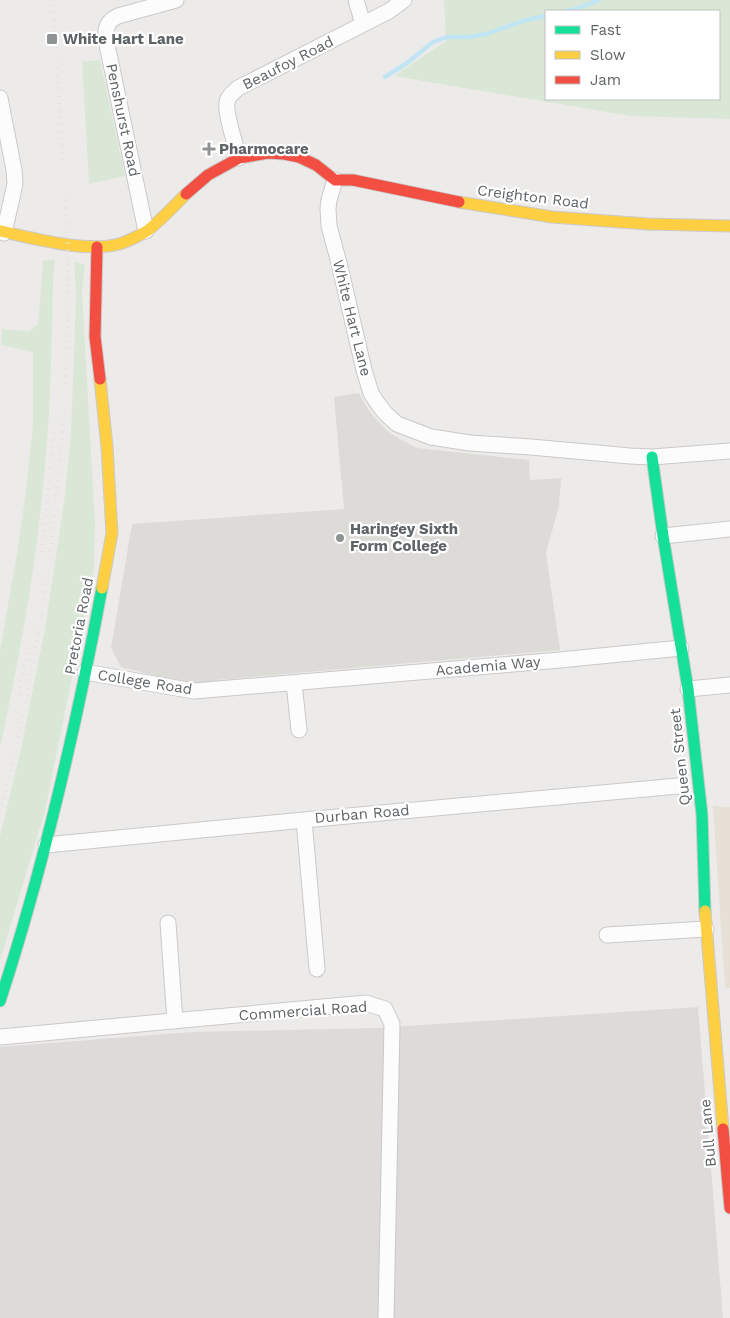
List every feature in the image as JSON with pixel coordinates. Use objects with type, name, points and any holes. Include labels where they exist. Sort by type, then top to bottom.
[{"type":"street","name":"Penshurst Road","points":[[146,231],[106,40],[106,27],[112,19],[118,16],[176,0]]},
{"type":"street","points":[[356,0],[363,24]]},
{"type":"street","name":"Beaufoy Road","points":[[239,158],[226,102],[231,94],[238,88],[389,12],[404,0]]},
{"type":"street","points":[[0,98],[15,184],[2,232],[53,243],[97,248],[119,244],[146,231],[208,175],[239,158],[268,153],[299,157],[316,165],[335,180]]},
{"type":"street","name":"Creighton Road","points":[[335,180],[353,180],[460,202],[552,217],[648,224],[730,226]]},
{"type":"street","name":"White Hart Lane","points":[[335,180],[329,200],[329,226],[364,370],[371,393],[386,414],[397,424],[431,437],[470,443],[652,457],[730,451]]},
{"type":"street","name":"Pretoria Road","points":[[0,1001],[46,845],[85,672],[112,533],[107,447],[95,337],[97,248]]},
{"type":"street","name":"Queen Street","points":[[652,457],[662,536],[688,689],[702,815],[706,929],[716,1056]]},
{"type":"street","points":[[662,536],[730,529]]},
{"type":"street","name":"Academia Way","points":[[294,683],[681,648]]},
{"type":"street","name":"College Road","points":[[85,672],[194,691],[294,683]]},
{"type":"street","points":[[294,683],[299,730]]},
{"type":"street","points":[[688,689],[730,685]]},
{"type":"street","name":"Durban Road","points":[[46,845],[678,786]]},
{"type":"street","points":[[304,820],[318,969]]},
{"type":"street","points":[[168,922],[175,1021]]},
{"type":"street","points":[[606,936],[706,929]]},
{"type":"street","name":"Commercial Road","points":[[0,1037],[366,1003],[386,1009],[392,1024],[386,1318]]},
{"type":"street","name":"Bull Lane","points":[[716,1056],[730,1208]]},
{"type":"shaded area","name":"Haringey Sixth Form College","points":[[359,393],[369,411],[383,427],[391,434],[417,448],[529,460],[530,480],[561,478],[559,506],[546,553],[560,650],[217,680],[217,683],[194,686],[121,667],[111,648],[132,524],[344,509],[334,397]]},
{"type":"shaded area","points":[[713,806],[730,807],[730,988],[725,988]]},
{"type":"shaded area","points":[[698,1007],[723,1318],[0,1318],[0,1047],[192,1032],[377,1028]]},
{"type":"green space","points":[[444,0],[730,0],[730,119],[630,116],[394,76],[446,41]]},
{"type":"green space","points":[[100,60],[125,176],[89,184],[82,62]]},
{"type":"green space","points":[[55,259],[49,413],[40,518],[23,634],[0,748],[0,650],[18,548],[33,426],[33,352],[1,345],[2,329],[29,331],[38,324],[43,261]]},
{"type":"green space","points":[[74,262],[85,264],[82,292],[95,524],[94,568],[45,811],[0,961],[0,836],[20,753],[45,629],[65,495],[71,431],[74,355],[76,295]]},
{"type":"waterway","points":[[570,10],[599,0]]},
{"type":"waterway","points":[[385,77],[407,63],[433,42],[447,37],[469,37],[486,34],[526,20],[545,16]]},
{"type":"railway","points":[[0,812],[16,745],[42,608],[52,539],[64,401],[67,332],[67,223],[53,0]]},
{"type":"railway","points":[[42,552],[54,430]]},
{"type":"railway","points":[[19,695],[27,651]]},
{"type":"traffic: fast","points":[[652,457],[688,689],[702,815],[705,911]]},
{"type":"traffic: fast","points":[[0,1001],[31,899],[58,796],[102,588]]},
{"type":"traffic: slow","points":[[0,231],[76,246],[91,247],[119,244],[147,231],[186,194]]},
{"type":"traffic: slow","points":[[459,202],[552,217],[648,224],[730,226]]},
{"type":"traffic: slow","points":[[100,379],[107,447],[112,533],[102,588]]},
{"type":"traffic: slow","points":[[705,911],[723,1129]]},
{"type":"traffic: jam","points":[[186,194],[208,175],[239,158],[268,153],[299,157],[316,165],[335,180],[353,180],[459,202]]},
{"type":"traffic: jam","points":[[97,247],[95,337],[100,379]]},
{"type":"traffic: jam","points":[[723,1129],[730,1208]]},
{"type":"place","name":"White Hart Lane","points":[[52,39]]},
{"type":"place","name":"Pharmocare","points":[[209,149]]},
{"type":"place","name":"Haringey Sixth Form College","points":[[340,538]]}]
